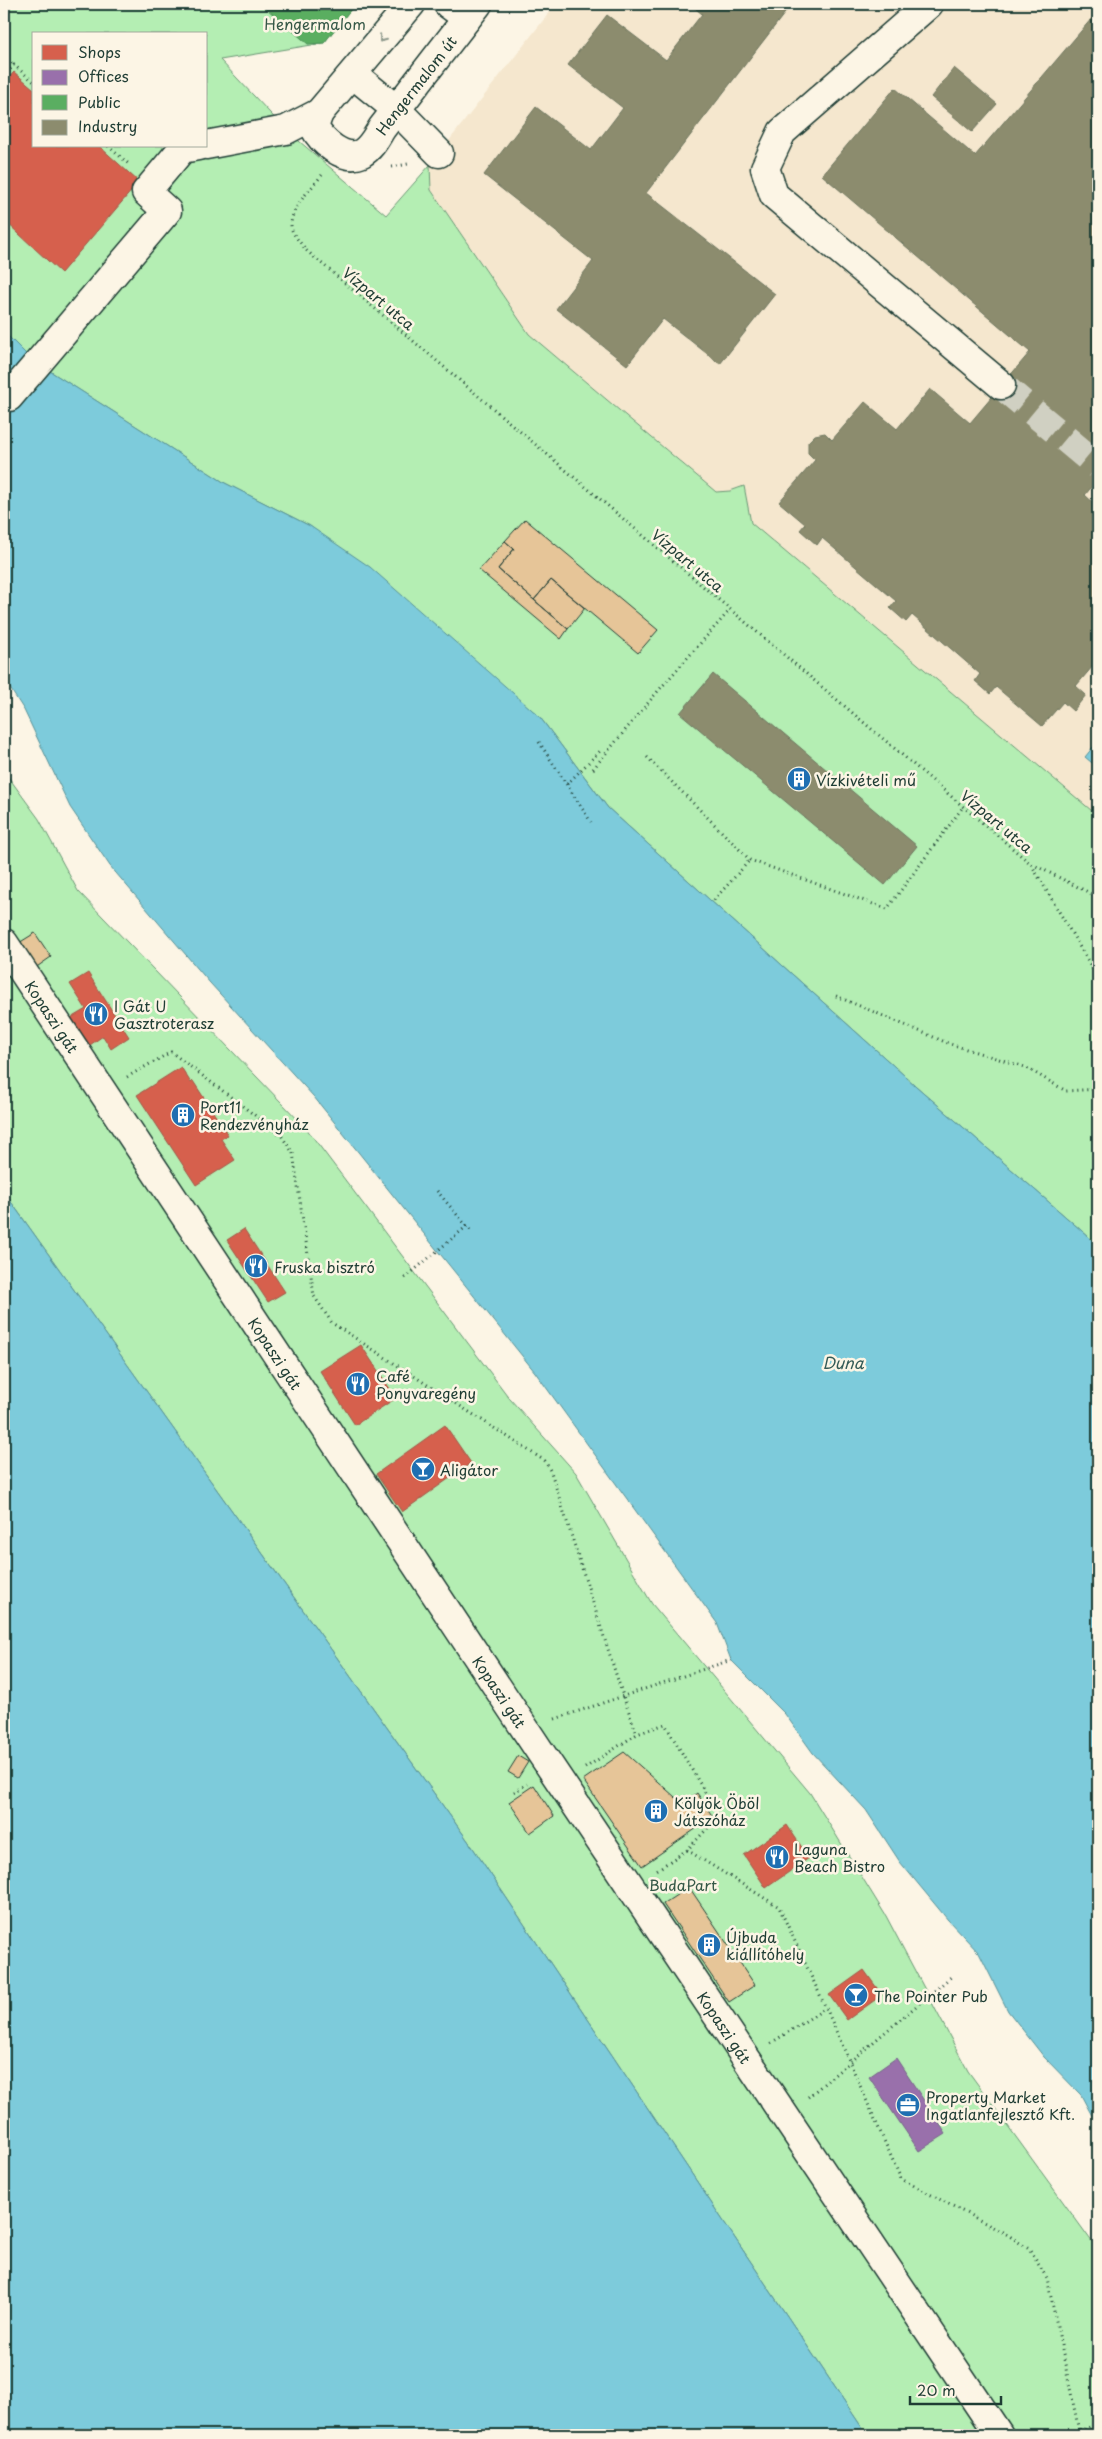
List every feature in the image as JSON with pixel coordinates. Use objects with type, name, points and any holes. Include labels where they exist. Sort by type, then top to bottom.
[{"type":"street","points":[[208,145],[286,130],[319,113],[354,75],[411,4]]},
{"type":"street","points":[[929,4],[782,132],[765,168],[774,195],[1001,385]]},
{"type":"street","name":"Hengermalom út","points":[[319,113],[314,127],[318,135],[332,147],[346,154],[360,154],[372,145],[382,128],[397,110],[464,8]]},
{"type":"street","points":[[354,75],[397,110],[439,153]]},
{"type":"street","points":[[9,397],[167,211],[146,192],[182,149],[187,148]]},
{"type":"street","name":"Kopaszi gát","points":[[4,944],[631,1887],[999,2435]]},
{"type":"path","points":[[4,56],[32,80]]},
{"type":"path","points":[[4,77],[14,65]]},
{"type":"path","points":[[110,148],[136,170]]},
{"type":"path","name":"Vízpart utca","points":[[323,174],[296,209],[291,225],[296,237],[307,252],[1031,864],[1098,978]]},
{"type":"path","points":[[593,769],[658,691],[730,610]]},
{"type":"path","points":[[539,742],[591,822]]},
{"type":"path","points":[[567,784],[600,751]]},
{"type":"path","points":[[647,756],[750,860],[887,909],[963,807]]},
{"type":"path","points":[[714,900],[750,860]]},
{"type":"path","points":[[1031,864],[1098,898]]},
{"type":"path","points":[[836,996],[950,1044],[1025,1067],[1066,1091],[1098,1089]]},
{"type":"path","points":[[103,1091],[171,1052],[281,1135],[293,1153],[314,1296],[332,1323],[545,1461],[551,1472],[637,1734]]},
{"type":"path","points":[[437,1191],[470,1230]]},
{"type":"path","points":[[406,1278],[467,1226]]},
{"type":"path","points":[[526,1729],[731,1660]]},
{"type":"path","points":[[562,1783],[637,1734],[665,1724],[719,1816],[687,1850],[631,1887]]},
{"type":"path","points":[[687,1850],[779,1907],[826,2008],[901,2179],[1008,2235],[1029,2249],[1047,2278],[1079,2431]]},
{"type":"path","points":[[785,2117],[952,1976]]},
{"type":"path","points":[[747,2058],[826,2008]]},
{"type":"path","points":[[1071,2435],[1098,2424]]},
{"type":"shaded area","points":[[556,4],[1098,4],[1098,816],[751,523],[744,486],[730,491],[716,492],[529,334],[431,190],[430,165]]},
{"type":"green space","points":[[4,4],[355,4],[324,43],[220,60],[286,130],[386,215],[430,165],[431,190],[529,334],[716,492],[730,491],[744,486],[751,523],[1098,816],[1098,1245],[916,1086],[608,808],[539,716],[310,526],[225,483],[31,359],[4,332]]},
{"type":"green space","name":"BudaPart","points":[[4,771],[39,819],[78,891],[306,1128],[510,1399],[576,1473],[652,1604],[810,1793],[886,1916],[968,2071],[1098,2250],[1098,2435],[867,2435],[471,1845],[4,1192]]},
{"type":"water","name":"Duna","points":[[4,332],[31,359],[225,483],[310,526],[370,567],[539,716],[608,808],[916,1086],[1098,1245],[1098,2127],[1081,2095],[1044,2057],[1008,2011],[979,1953],[948,1920],[900,1862],[866,1810],[813,1753],[785,1714],[731,1660],[717,1623],[535,1372],[314,1097],[210,983],[110,866],[70,807],[24,710],[4,679]]},
{"type":"water","points":[[1098,741],[1098,768],[1085,757]]},
{"type":"water","points":[[4,1192],[471,1845],[867,2435],[4,2435]]},
{"type":"building: Shops","points":[[14,72],[32,87],[32,148],[101,148],[139,182],[61,273],[4,220],[4,83]]},
{"type":"building: Shops","name":"I Gát U Gasztroterasz","points":[[88,973],[129,1037],[111,1049],[103,1036],[87,1047],[69,1019],[86,1009],[70,984]]},
{"type":"building: Shops","name":"Port11 Rendezvényház","points":[[181,1067],[191,1083],[193,1081],[228,1135],[221,1139],[235,1160],[196,1185],[137,1095]]},
{"type":"building: Shops","name":"Fruska bisztró","points":[[244,1229],[285,1292],[268,1302],[227,1240]]},
{"type":"building: Shops","name":"Café Ponyvaregény","points":[[361,1345],[396,1398],[355,1425],[320,1371]]},
{"type":"building: Shops","name":"Aligátor","points":[[445,1425],[471,1463],[402,1512],[376,1474]]},
{"type":"building: Shops","name":"Laguna Beach Bistro","points":[[787,1825],[809,1858],[766,1888],[744,1855]]},
{"type":"building: Shops","name":"The Pointer Pub","points":[[864,1970],[882,1995],[847,2020],[829,1995]]},
{"type":"building: Offices","name":"Property Market Ingatlanfejlesztő Kft.","points":[[896,2058],[946,2134],[919,2151],[869,2077]]},
{"type":"building: Public","name":"Hengermalom","points":[[261,4],[355,4],[324,43],[308,44]]},
{"type":"building: Industry","points":[[690,4],[791,5],[646,193],[775,294],[720,364],[663,319],[627,365],[556,309],[593,261],[484,175],[536,107],[591,150],[623,108],[568,65],[607,15],[666,60],[702,14]]},
{"type":"building: Industry","points":[[1098,11],[1098,479],[1085,495],[1098,507],[1098,660],[1076,686],[1086,695],[1073,711],[1063,702],[1042,726],[996,687],[990,694],[975,681],[980,674],[912,615],[906,622],[890,608],[896,601],[822,538],[817,545],[800,530],[805,524],[779,502],[815,460],[808,453],[808,442],[815,435],[825,433],[832,440],[865,402],[897,429],[930,389],[970,423],[1030,352],[822,175],[895,88],[975,156]]},
{"type":"building: Industry","points":[[954,68],[997,104],[972,132],[931,97]]},
{"type":"building: Industry","name":"Vízkivételi mű","points":[[713,674],[917,846],[885,885],[680,713]]},
{"type":"building: Other","points":[[525,519],[658,630],[638,653],[551,580],[534,600],[498,569],[514,549],[505,541]]},
{"type":"building: Other","points":[[505,541],[514,549],[498,569],[568,629],[561,639],[479,570]]},
{"type":"building: Other","points":[[551,580],[585,608],[568,629],[534,600]]},
{"type":"building: Other","points":[[35,933],[51,957],[31,971],[14,946]]},
{"type":"building: Other","name":"Kölyök Öböl Játszóház","points":[[624,1752],[683,1804],[697,1793],[713,1817],[642,1866],[583,1780]]},
{"type":"building: Other","points":[[518,1756],[528,1762],[518,1778],[508,1772]]},
{"type":"building: Other","points":[[534,1785],[554,1816],[530,1833],[509,1802]]},
{"type":"building: Other","name":"Újbuda kiállítóhely","points":[[689,1887],[755,1985],[729,2002],[663,1904]]},
{"type":"tunnel","points":[[1001,385],[1098,466]]},
{"type":"place","name":"Vízkivételi mű","points":[[799,779]]},
{"type":"place","name":"I Gát U Gasztroterasz","points":[[96,1014]]},
{"type":"place","name":"Port11 Rendezvényház","points":[[183,1115]]},
{"type":"place","name":"Fruska bisztró","points":[[256,1266]]},
{"type":"place","name":"Café Ponyvaregény","points":[[358,1384]]},
{"type":"place","name":"Aligátor","points":[[423,1469]]},
{"type":"place","name":"Kölyök Öböl Játszóház","points":[[656,1811]]},
{"type":"place","name":"Laguna Beach Bistro","points":[[777,1857]]},
{"type":"place","name":"Újbuda kiállítóhely","points":[[709,1945]]},
{"type":"place","name":"The Pointer Pub","points":[[856,1995]]},
{"type":"place","name":"Property Market Ingatlanfejlesztő Kft.","points":[[908,2105]]}]
